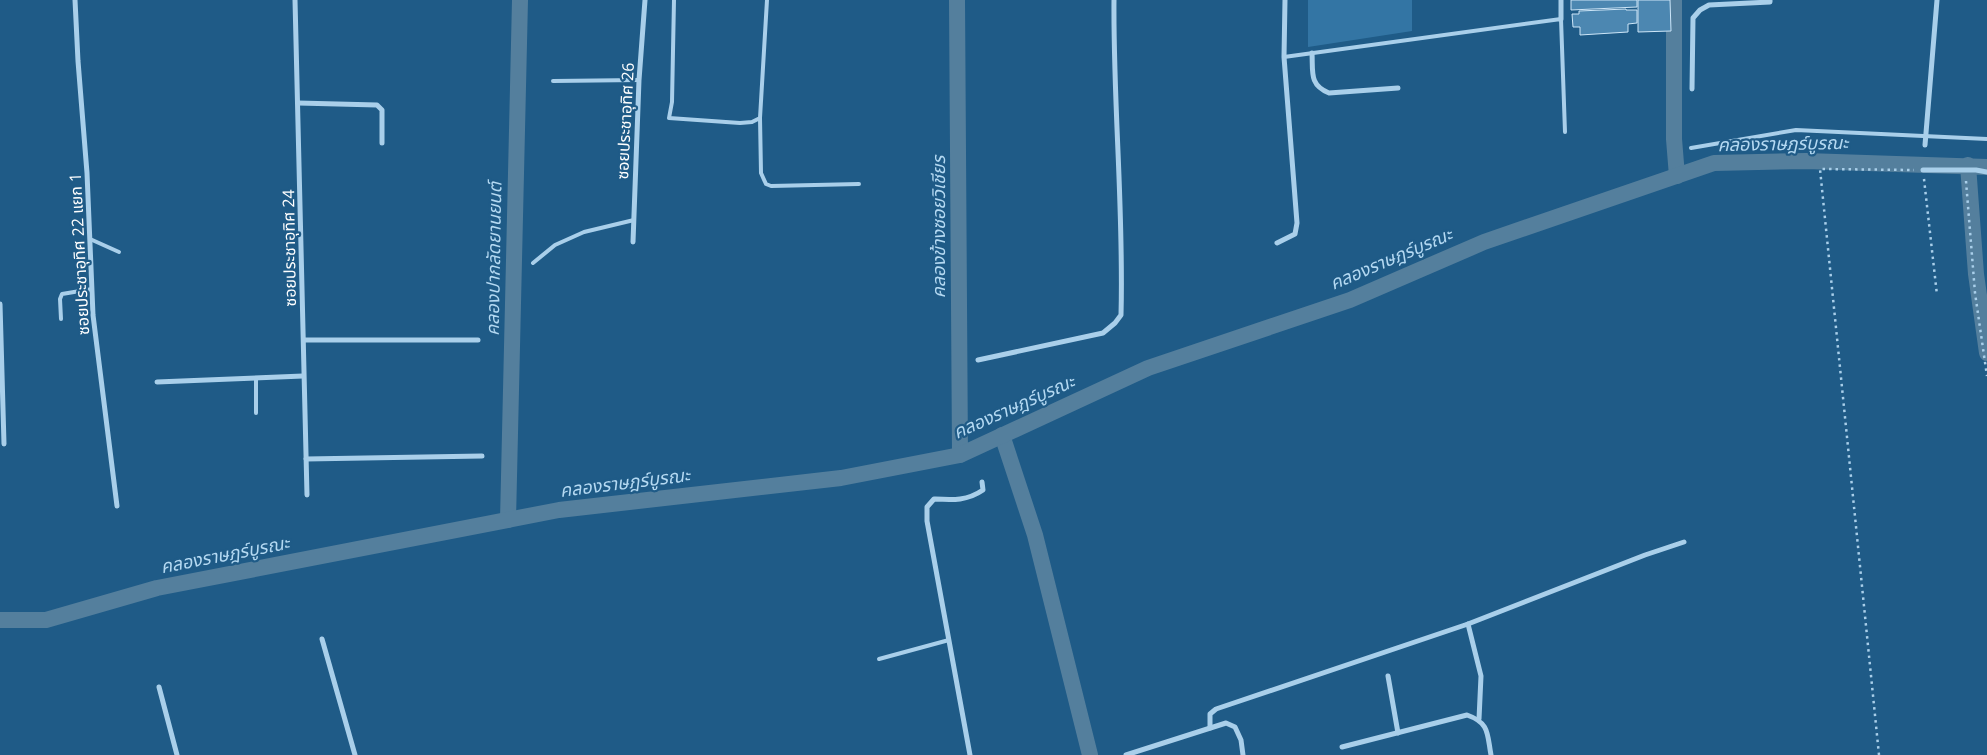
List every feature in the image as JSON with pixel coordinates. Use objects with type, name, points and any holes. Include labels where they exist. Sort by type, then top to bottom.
[{"type":"street","name":"ซอยประชาอุทิศ 22 แยก 1","points":[[75,0],[87,172],[93,315],[117,506]]},
{"type":"street","name":"ซอยประชาอุทิศ 24","points":[[296,0],[307,495]]},
{"type":"street","name":"ซอยประชาอุทิศ 26","points":[[633,242],[639,80],[645,0]]},
{"type":"street","points":[[978,360],[1102,333],[1115,323],[1121,315],[1121,241],[1113,57],[1114,0]]},
{"type":"street","points":[[1277,243],[1295,234],[1298,223],[1284,57],[1285,0]]},
{"type":"street","points":[[1561,0],[1561,19]]},
{"type":"street","points":[[1925,145],[1937,0]]},
{"type":"street","points":[[1692,89],[1693,18],[1700,10],[1708,5],[1770,1]]},
{"type":"street","points":[[1312,53],[1314,83],[1319,89],[1329,93],[1398,88]]},
{"type":"street","points":[[298,102],[378,105],[382,110],[382,143]]},
{"type":"street","points":[[1924,170],[1976,170],[1987,172]]},
{"type":"street","points":[[0,304],[4,444]]},
{"type":"street","points":[[304,340],[478,340]]},
{"type":"street","points":[[157,382],[303,376]]},
{"type":"street","points":[[306,459],[482,456]]},
{"type":"street","points":[[970,755],[927,521],[927,507],[934,499],[960,500],[973,497],[983,490],[982,482]]},
{"type":"street","points":[[1210,728],[1210,714],[1216,709],[1468,624],[1645,555],[1684,542]]},
{"type":"street","points":[[1468,624],[1481,676],[1479,719]]},
{"type":"street","points":[[322,639],[355,755]]},
{"type":"street","points":[[1388,676],[1398,733]]},
{"type":"street","points":[[159,687],[177,755]]},
{"type":"street","points":[[1342,747],[1467,715],[1479,719],[1486,728],[1490,755]]},
{"type":"street","points":[[1126,755],[1226,724],[1235,727],[1241,740],[1243,755]]},
{"type":"lane","points":[[674,0],[672,102],[669,118],[740,123],[752,122],[760,118]]},
{"type":"lane","points":[[767,0],[760,118],[761,173],[766,184],[772,186],[858,184]]},
{"type":"lane","points":[[1284,57],[1561,19],[1565,132]]},
{"type":"lane","points":[[553,80],[639,80]]},
{"type":"lane","points":[[1691,148],[1796,130],[1987,139]]},
{"type":"lane","points":[[533,263],[555,245],[584,232],[634,220]]},
{"type":"lane","points":[[90,239],[119,252]]},
{"type":"lane","points":[[61,318],[60,298],[62,294],[92,290]]},
{"type":"lane","points":[[256,378],[256,413]]},
{"type":"lane","points":[[879,659],[949,640]]},
{"type":"path","points":[[1878,755],[1820,169],[1924,170],[1937,295]]},
{"type":"path","points":[[1966,181],[1975,293],[1987,376]]},
{"type":"shaded area","points":[[1308,0],[1412,0],[1412,31],[1308,47]]},
{"type":"building","points":[[1571,0],[1637,0],[1637,7],[1571,10]]},
{"type":"building","points":[[1638,0],[1670,0],[1671,31],[1638,32]]},
{"type":"building","points":[[1637,10],[1637,23],[1628,24],[1628,32],[1580,35],[1580,27],[1573,27],[1572,14],[1579,14],[1579,11]]},
{"type":"waterway","name":"คลองปากลัดยานยนต์","points":[[508,520],[520,0]]},
{"type":"waterway","name":"คลองข้างซอยวิเชียร","points":[[957,0],[960,455]]},
{"type":"waterway","points":[[1674,0],[1674,139],[1677,176]]},
{"type":"waterway","name":"คลองราษฎร์บูรณะ","points":[[0,620],[46,620],[157,588],[559,510],[841,478],[960,455],[1148,368],[1350,300],[1484,242],[1714,163],[1806,161],[1987,167]]},
{"type":"waterway","points":[[1968,165],[1976,274],[1987,353]]},
{"type":"waterway","points":[[1002,435],[1035,535],[1090,755]]}]
